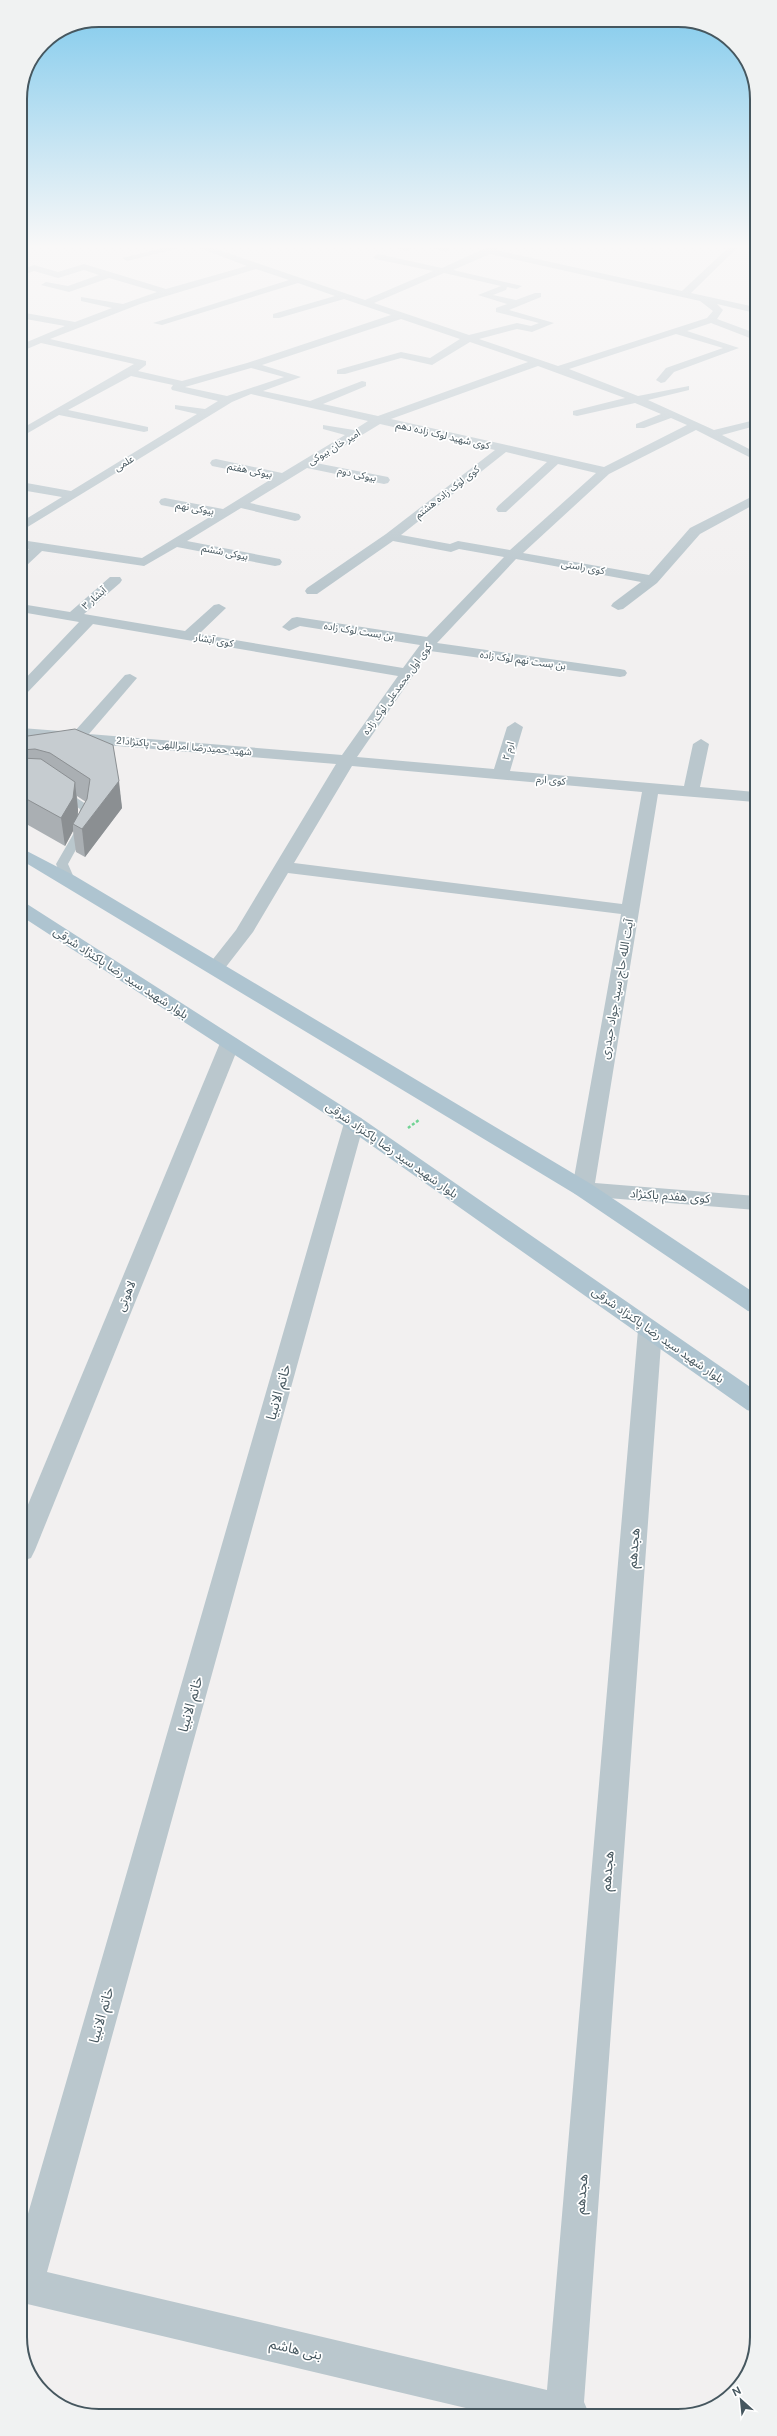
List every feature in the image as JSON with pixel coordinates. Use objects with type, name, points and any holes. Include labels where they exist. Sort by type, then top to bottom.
[{"type":"main road","points":[[27,857],[69,880],[583,1189],[750,1301]]},
{"type":"main road","name":"بلوار شهید سید رضا پاکنژاد شرقی","points":[[27,912],[354,1123],[750,1400]]},
{"type":"street","points":[[27,430],[57,411],[130,372],[142,363],[127,360]]},
{"type":"street","points":[[252,365],[296,378],[250,391],[228,400],[176,388],[182,384],[269,360]]},
{"type":"street","points":[[341,372],[383,360]]},
{"type":"street","points":[[423,360],[432,362],[436,360]]},
{"type":"street","points":[[532,360],[588,379],[672,414],[696,425],[750,454]]},
{"type":"street","points":[[558,369],[587,360]]},
{"type":"street","points":[[661,380],[670,370],[700,360]]},
{"type":"street","name":"امیر خان بیوکی","points":[[40,546],[144,562],[378,420],[539,362]]},
{"type":"street","points":[[130,372],[182,384]]},
{"type":"street","points":[[569,385],[588,379]]},
{"type":"street","points":[[311,405],[362,384]]},
{"type":"street","points":[[577,413],[685,388]]},
{"type":"street","name":"کوی شهید لوک زاده دهم","points":[[250,391],[605,471]]},
{"type":"street","name":"علمی","points":[[27,523],[228,400]]},
{"type":"street","points":[[179,407],[207,413]]},
{"type":"street","points":[[57,411],[144,429]]},
{"type":"street","points":[[640,426],[672,414]]},
{"type":"street","points":[[711,434],[750,424]]},
{"type":"street","name":"کوی اول محمدعلی لوک زاده","points":[[215,968],[244,932],[281,867],[347,760],[428,644],[514,554],[605,471],[696,425]]},
{"type":"street","points":[[327,427],[356,434]]},
{"type":"street","points":[[529,454],[549,444]]},
{"type":"street","name":"کوی لوک زاده هشتم","points":[[312,591],[391,537],[504,448]]},
{"type":"street","points":[[502,509],[556,460]]},
{"type":"street","name":"بیوکی هفتم","points":[[216,463],[284,477]]},
{"type":"street","name":"بیوکی دوم","points":[[306,464],[384,480]]},
{"type":"street","points":[[27,487],[72,495]]},
{"type":"street","points":[[618,606],[652,580],[695,531],[750,501]]},
{"type":"street","name":"بیوکی نهم","points":[[165,502],[225,513]]},
{"type":"street","points":[[239,504],[295,517]]},
{"type":"street","points":[[391,537],[451,548],[458,545],[514,554]]},
{"type":"street","name":"بیوکی ششم","points":[[175,543],[275,562]]},
{"type":"street","points":[[27,545],[40,546]]},
{"type":"street","points":[[27,558],[40,546]]},
{"type":"street","name":"کوی راستی","points":[[514,554],[652,580]]},
{"type":"street","name":"آبشار ۳","points":[[73,617],[115,580]]},
{"type":"street","points":[[188,636],[218,608]]},
{"type":"street","name":"کوی آبشار","points":[[27,609],[407,673]]},
{"type":"street","points":[[27,685],[90,620]]},
{"type":"street","name":"بن بست لوک زاده","points":[[289,627],[297,621],[428,644]]},
{"type":"street","name":"بن بست نهم لوک زاده","points":[[428,644],[620,673]]},
{"type":"street","points":[[78,738],[130,678]]},
{"type":"street","name":"ارم ۲","points":[[500,776],[515,727]]},
{"type":"street","name":"شهید حمیدرضا امراللهی- پاکنژاد21","points":[[27,734],[347,760]]},
{"type":"street","points":[[691,792],[700,744]]},
{"type":"street","name":"کوی ارم","points":[[347,760],[500,776],[750,797]]},
{"type":"street","name":"آیت الله حاج سید جواد حیدری","points":[[583,1189],[651,788]]},
{"type":"street","points":[[281,867],[630,910]]},
{"type":"street","name":"لاهوتی","points":[[27,1538],[230,1043]]},
{"type":"street","name":"خاتم الانبیا","points":[[27,2274],[354,1123]]},
{"type":"street","name":"کوی هفدم پاکنژاد","points":[[583,1189],[750,1203]]},
{"type":"street","name":"هجدهم","points":[[567,2409],[650,1330]]},
{"type":"street","name":"بنی هاشم","points":[[27,2286],[550,2409]]},
{"type":"lane","points":[[49,783],[86,808],[86,826],[64,856],[62,864],[69,880]]},
{"type":"path","points":[[405,1130],[425,1117]]},
{"type":"building","points":[[75,729],[113,745],[119,781],[82,829],[73,824],[87,799],[90,779],[50,753],[35,749],[27,750],[27,736]]},
{"type":"building","points":[[27,758],[41,759],[75,782],[73,798],[61,818],[27,799]]}]
